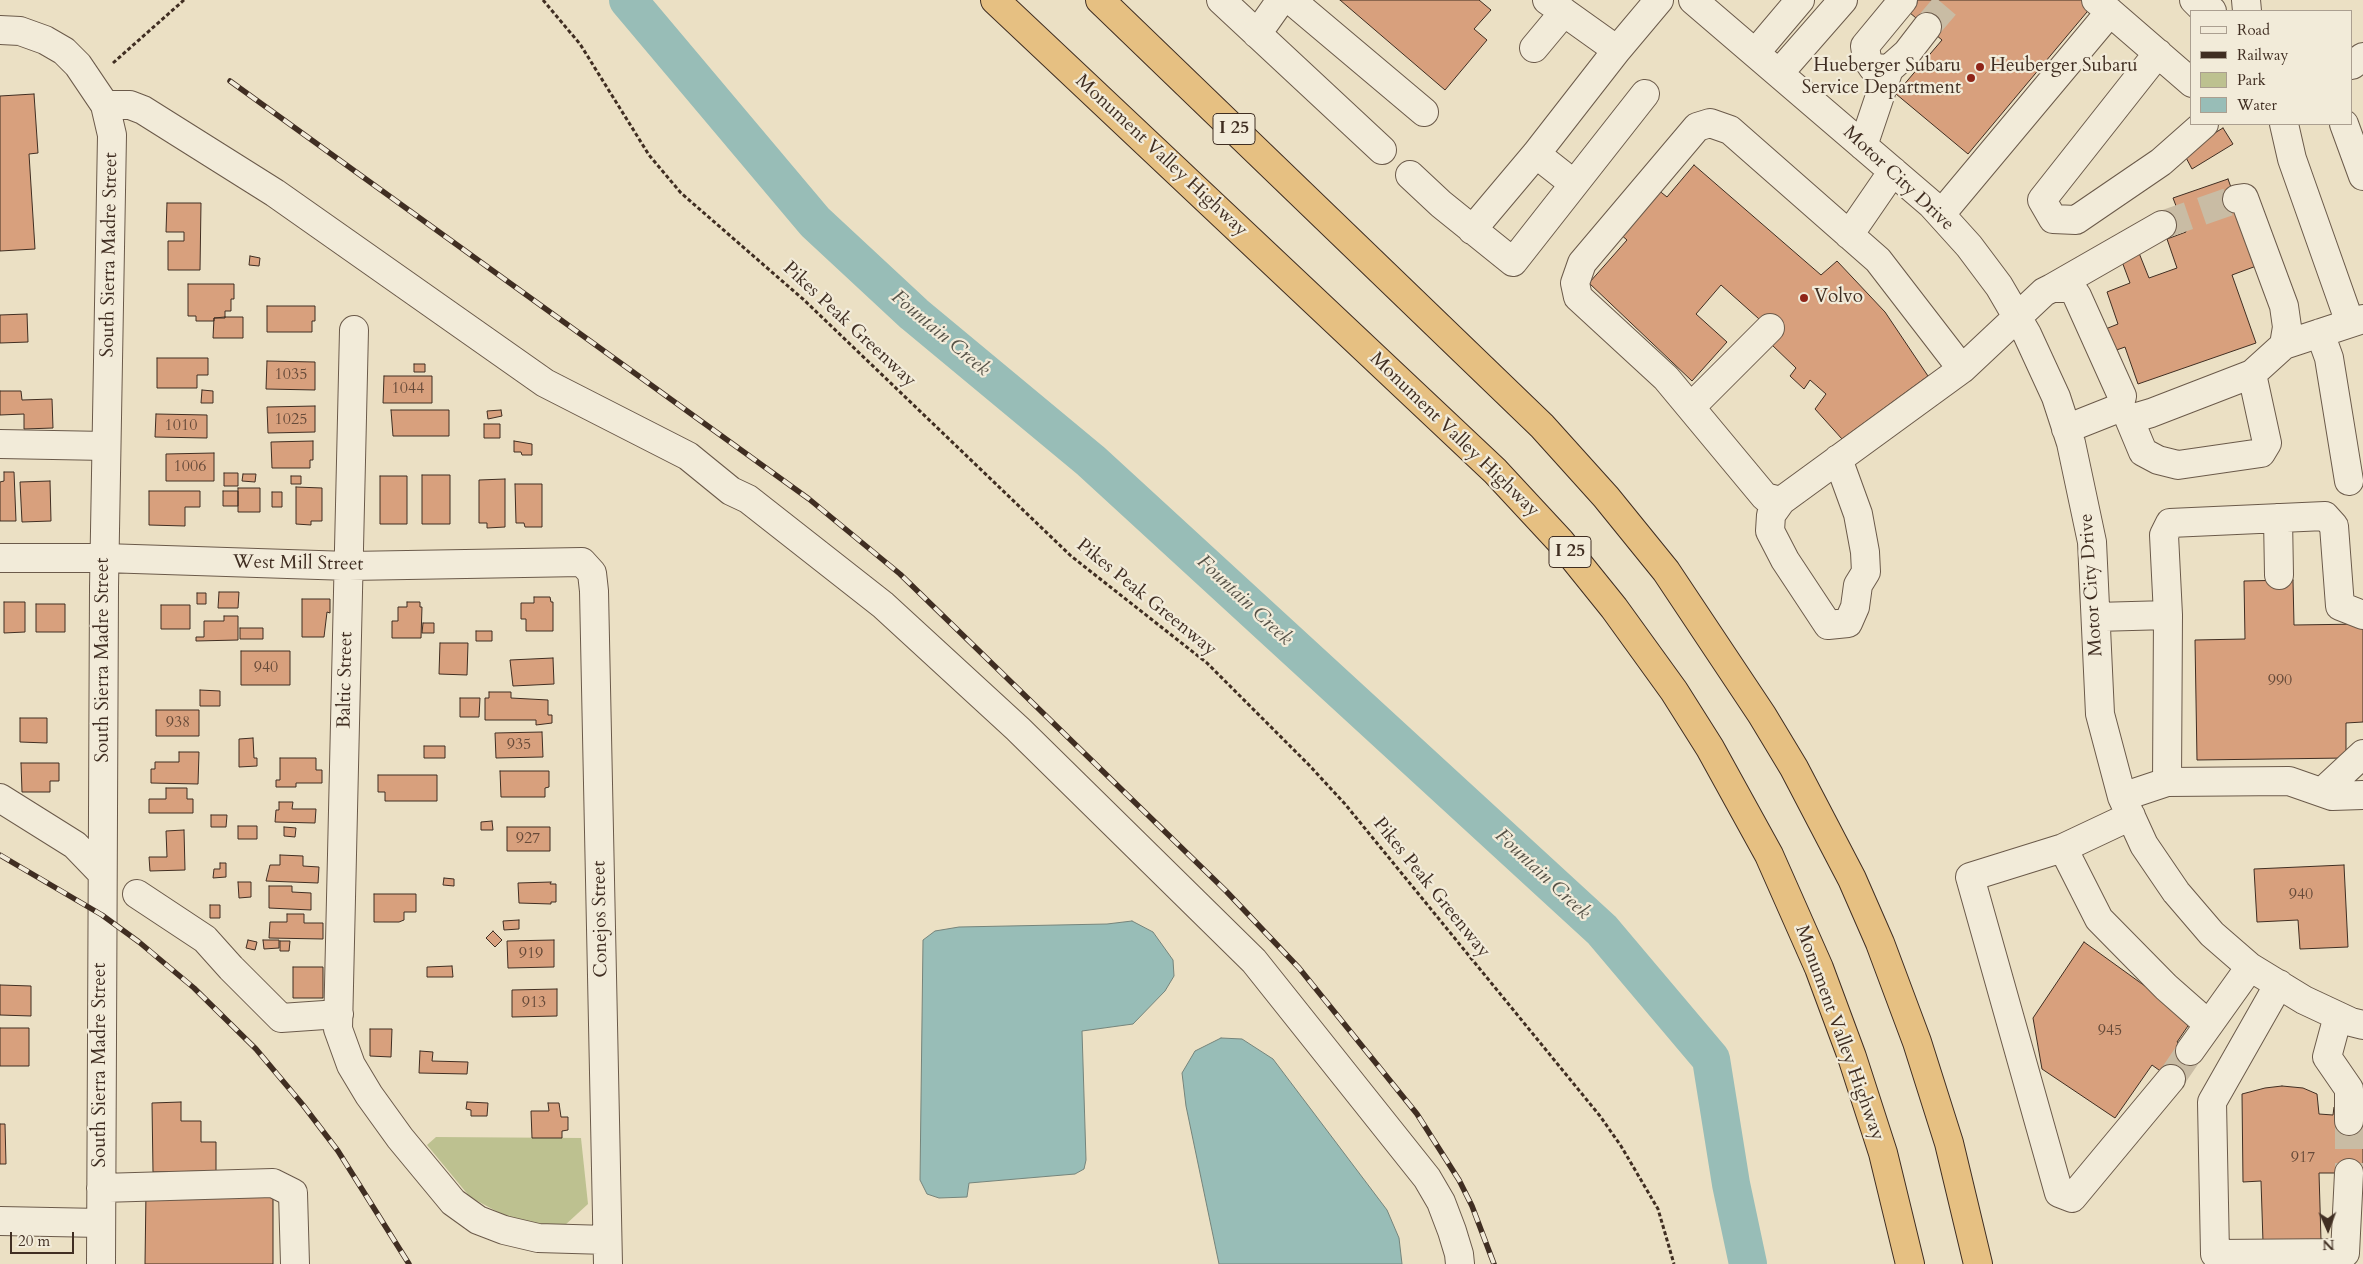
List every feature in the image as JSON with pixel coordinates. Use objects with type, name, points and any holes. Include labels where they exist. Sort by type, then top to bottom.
[{"type":"highway","name":"Monument Valley Highway","points":[[995,0],[1495,471],[1560,541],[1614,608],[1674,691],[1710,748],[1769,855],[1819,968],[1852,1058],[1883,1153],[1910,1264]]},
{"type":"highway","name":"I 25","points":[[1100,0],[1542,426],[1606,497],[1666,571],[1776,738],[1852,879],[1880,942],[1950,1143],[1978,1264]]},
{"type":"street","points":[[1221,0],[1382,150]]},
{"type":"street","points":[[1257,34],[1281,0]]},
{"type":"street","points":[[1291,0],[1424,112]]},
{"type":"street","points":[[1472,230],[1536,154],[1659,0]]},
{"type":"street","name":"Motor City Drive","points":[[1693,0],[1780,72],[1941,214],[1998,286],[2018,318],[2056,397],[2066,429],[2085,502],[2092,542],[2100,714],[2126,806],[2144,845],[2176,892],[2212,934],[2250,968],[2351,1020]]},
{"type":"street","points":[[1756,52],[1800,0]]},
{"type":"street","points":[[1780,72],[1843,0]]},
{"type":"street","points":[[1889,70],[1873,68],[1867,59],[1864,46],[1903,0]]},
{"type":"street","points":[[2194,0],[2203,9],[2208,10]]},
{"type":"street","points":[[1534,48],[1556,6],[1618,50]]},
{"type":"street","points":[[1941,214],[2103,6],[2190,81]]},
{"type":"street","points":[[1863,146],[1889,70],[1907,53],[1927,28]]},
{"type":"street","name":"South Sierra Madre Street","points":[[0,30],[20,31],[45,40],[64,51],[78,65],[105,105],[112,135],[104,558],[101,1264]]},
{"type":"street","points":[[2158,53],[2042,200],[2053,219],[2076,220],[2161,162],[2203,125]]},
{"type":"street","points":[[1410,175],[1472,230],[1513,262],[1645,94]]},
{"type":"street","points":[[105,105],[130,105],[143,110],[275,193],[545,382],[688,456],[731,491],[748,499],[883,605],[1018,729],[1254,960],[1427,1178],[1446,1217],[1459,1254],[1460,1264]]},
{"type":"street","points":[[1780,501],[1765,497],[1666,378],[1578,297],[1575,283],[1582,263],[1697,127],[1710,123],[1730,130],[1878,260],[1962,369]]},
{"type":"street","points":[[2066,429],[2124,412],[2141,417],[2150,414],[2252,374],[2284,345],[2357,321],[2292,159],[2284,125]]},
{"type":"street","points":[[2344,125],[2363,176]]},
{"type":"street","points":[[1536,154],[1574,184]]},
{"type":"street","points":[[1849,235],[1893,171]]},
{"type":"street","points":[[2240,198],[2284,306],[2287,327],[2284,345]]},
{"type":"street","points":[[1838,460],[1858,514],[1865,552],[1866,572],[1858,585],[1855,607],[1848,623],[1828,625],[1785,560],[1770,531],[1771,515],[1780,501],[1962,369],[2044,292],[2162,226]]},
{"type":"street","points":[[2052,288],[2073,290],[2077,296],[2122,396],[2124,412],[2143,452],[2158,460],[2178,465],[2260,453],[2267,443],[2252,374]]},
{"type":"street","points":[[1691,407],[1770,328]]},
{"type":"street","name":"Baltic Street","points":[[354,330],[338,1022],[350,1065],[369,1095],[400,1138],[453,1202],[478,1220],[504,1230],[608,1252]]},
{"type":"street","points":[[2320,333],[2329,358],[2349,481]]},
{"type":"street","points":[[0,444],[106,446]]},
{"type":"street","points":[[2167,782],[2168,615],[2164,535],[2170,523],[2325,516],[2334,526],[2340,606],[2363,615]]},
{"type":"street","points":[[2278,518],[2279,575]]},
{"type":"street","name":"West Mill Street","points":[[0,558],[104,558],[349,566],[582,562],[592,573]]},
{"type":"street","name":"Conejos Street","points":[[592,573],[608,1252]]},
{"type":"street","points":[[2096,617],[2168,615]]},
{"type":"street","points":[[2322,792],[2363,754]]},
{"type":"street","points":[[2171,1079],[2072,1198],[2059,1193],[1970,877],[2063,848],[2126,806],[2167,782],[2289,781],[2332,796],[2363,795]]},
{"type":"street","points":[[0,798],[75,845],[102,873]]},
{"type":"street","points":[[2063,848],[2099,919],[2166,987],[2208,1024]]},
{"type":"street","points":[[137,894],[205,939],[281,1018],[338,1022]]},
{"type":"street","points":[[2190,1051],[2250,968]]},
{"type":"street","points":[[2278,984],[2212,1102],[2215,1254],[2345,1253],[2349,1173]]},
{"type":"street","points":[[2349,1121],[2349,1089],[2328,1057],[2351,1020]]},
{"type":"street","points":[[101,1188],[273,1184],[293,1193],[295,1264]]},
{"type":"street","points":[[0,1221],[101,1223]]},
{"type":"path","points":[[113,63],[184,0]]},
{"type":"path","name":"Pikes Peak Greenway","points":[[543,0],[580,44],[649,155],[681,193],[804,300],[1071,556],[1207,663],[1309,765],[1344,804],[1600,1116],[1621,1146],[1658,1209],[1674,1264]]},
{"type":"green space","points":[[436,1137],[581,1138],[588,1204],[564,1226],[546,1228],[507,1217],[470,1197],[427,1145]]},
{"type":"water","points":[[1132,921],[1153,932],[1173,960],[1174,976],[1165,991],[1133,1024],[1082,1031],[1086,1160],[1084,1169],[1075,1174],[969,1183],[967,1197],[939,1198],[927,1194],[920,1180],[923,940],[935,931],[959,927],[1107,924]]},
{"type":"water","points":[[1221,1038],[1242,1039],[1273,1059],[1387,1210],[1399,1238],[1402,1264],[1219,1264],[1186,1106],[1182,1073],[1195,1051]]},
{"type":"building","points":[[1340,0],[1479,0],[1491,10],[1474,29],[1487,40],[1445,90]]},
{"type":"building","name":"Heuberger Subaru","points":[[1908,0],[2085,0],[2092,6],[1968,154],[1896,94],[1942,40],[1903,7]]},
{"type":"building","points":[[34,94],[38,153],[29,154],[35,249],[0,251],[0,96]]},
{"type":"building","points":[[2223,128],[2233,144],[2192,169],[2183,152]]},
{"type":"building","name":"Volvo","points":[[1694,165],[1821,275],[1837,261],[1885,312],[1928,376],[1842,439],[1815,409],[1826,394],[1810,380],[1804,389],[1790,376],[1796,368],[1771,344],[1777,335],[1721,285],[1696,314],[1727,342],[1692,381],[1589,283],[1627,240],[1619,233],[1657,189],[1667,197]]},
{"type":"building","points":[[2228,179],[2259,265],[2232,275],[2256,343],[2138,384],[2125,347],[2111,352],[2103,330],[2118,324],[2107,292],[2130,283],[2121,259],[2139,253],[2149,278],[2177,268],[2167,239],[2186,232],[2173,198]]},
{"type":"building","points":[[167,203],[201,203],[200,270],[168,270],[168,241],[184,241],[184,232],[166,232]]},
{"type":"building","points":[[250,256],[260,258],[259,266],[249,265]]},
{"type":"building","points":[[188,284],[234,284],[234,299],[231,299],[231,311],[225,311],[225,318],[214,318],[214,321],[196,321],[196,316],[188,316]]},
{"type":"building","points":[[267,306],[315,306],[315,321],[312,321],[312,332],[267,332]]},
{"type":"building","points":[[27,314],[28,342],[0,343],[0,315]]},
{"type":"building","points":[[243,317],[243,338],[213,338],[214,318]]},
{"type":"building","points":[[157,358],[208,358],[208,375],[197,375],[197,388],[157,388]]},
{"type":"building","points":[[267,361],[315,362],[315,390],[266,389]]},
{"type":"building","points":[[414,364],[425,364],[425,372],[414,372]]},
{"type":"building","points":[[384,376],[432,376],[432,403],[383,403]]},
{"type":"building","points":[[202,390],[213,391],[213,403],[201,403]]},
{"type":"building","points":[[0,391],[21,391],[22,400],[52,399],[53,428],[24,429],[24,414],[0,415]]},
{"type":"building","points":[[315,406],[315,432],[268,433],[267,407]]},
{"type":"building","points":[[391,410],[449,410],[449,436],[393,436]]},
{"type":"building","points":[[501,410],[502,416],[488,419],[487,411]]},
{"type":"building","points":[[156,414],[207,415],[207,438],[155,437]]},
{"type":"building","points":[[484,424],[500,424],[500,438],[484,438]]},
{"type":"building","points":[[313,441],[313,460],[310,460],[310,468],[272,468],[271,442]]},
{"type":"building","points":[[514,441],[532,444],[532,455],[522,455],[521,452],[514,452]]},
{"type":"building","points":[[214,453],[214,481],[166,481],[166,454]]},
{"type":"building","points":[[4,472],[14,472],[16,521],[0,521],[0,482],[4,481]]},
{"type":"building","points":[[224,473],[238,473],[238,486],[224,486]]},
{"type":"building","points":[[243,474],[256,474],[255,482],[242,481]]},
{"type":"building","points":[[422,475],[450,475],[450,524],[422,524]]},
{"type":"building","points":[[291,476],[301,476],[301,484],[291,484]]},
{"type":"building","points":[[380,476],[407,476],[407,524],[380,524]]},
{"type":"building","points":[[505,479],[505,527],[487,528],[487,523],[479,523],[479,480]]},
{"type":"building","points":[[50,481],[51,521],[22,522],[20,482]]},
{"type":"building","points":[[515,484],[542,484],[542,527],[525,527],[524,523],[516,523]]},
{"type":"building","points":[[296,487],[322,488],[322,521],[311,521],[311,525],[296,524]]},
{"type":"building","points":[[238,488],[260,488],[260,512],[238,512]]},
{"type":"building","points":[[149,491],[200,491],[200,507],[185,507],[185,526],[149,525]]},
{"type":"building","points":[[223,491],[238,491],[238,506],[223,506]]},
{"type":"building","points":[[272,492],[282,492],[282,507],[272,507]]},
{"type":"building","points":[[2293,580],[2294,625],[2363,624],[2363,722],[2346,723],[2346,758],[2197,760],[2195,640],[2245,639],[2244,581]]},
{"type":"building","points":[[219,592],[239,592],[238,608],[218,608]]},
{"type":"building","points":[[197,593],[206,593],[206,604],[197,604]]},
{"type":"building","points":[[534,597],[550,597],[551,602],[553,602],[553,631],[526,631],[526,619],[521,619],[521,603],[534,603]]},
{"type":"building","points":[[302,599],[330,599],[330,613],[327,612],[324,637],[302,637]]},
{"type":"building","points":[[4,602],[25,602],[25,632],[4,633]]},
{"type":"building","points":[[407,602],[420,602],[420,607],[422,607],[421,638],[392,638],[392,621],[398,621],[398,607],[407,607]]},
{"type":"building","points":[[36,604],[65,604],[65,632],[36,632]]},
{"type":"building","points":[[161,605],[190,605],[190,629],[161,629]]},
{"type":"building","points":[[224,616],[238,616],[238,640],[196,641],[196,637],[204,637],[204,621],[224,621]]},
{"type":"building","points":[[423,623],[434,623],[434,633],[422,633]]},
{"type":"building","points":[[240,628],[263,628],[263,639],[240,639]]},
{"type":"building","points":[[476,631],[492,631],[492,641],[476,641]]},
{"type":"building","points":[[440,643],[468,643],[467,675],[439,674]]},
{"type":"building","points":[[241,651],[290,651],[290,685],[241,685]]},
{"type":"building","points":[[553,658],[554,684],[513,686],[510,660]]},
{"type":"building","points":[[200,690],[220,691],[220,706],[200,706]]},
{"type":"building","points":[[489,692],[511,692],[511,698],[548,700],[548,715],[552,715],[552,723],[536,725],[536,720],[485,720],[485,698],[489,698]]},
{"type":"building","points":[[460,698],[480,698],[479,717],[460,717]]},
{"type":"building","points":[[156,710],[199,710],[199,736],[156,736]]},
{"type":"building","points":[[20,718],[47,718],[47,743],[20,742]]},
{"type":"building","points":[[542,732],[543,757],[496,758],[495,733]]},
{"type":"building","points":[[253,738],[254,758],[257,758],[257,766],[239,767],[239,739]]},
{"type":"building","points":[[424,746],[445,746],[445,758],[424,758]]},
{"type":"building","points":[[179,752],[199,752],[198,784],[151,783],[151,769],[155,769],[155,762],[179,762]]},
{"type":"building","points":[[280,758],[316,758],[316,770],[322,770],[322,783],[296,783],[296,787],[276,787],[276,780],[280,780]]},
{"type":"building","points":[[21,763],[59,763],[59,781],[50,781],[50,792],[22,792]]},
{"type":"building","points":[[500,771],[549,771],[549,787],[545,788],[545,797],[501,797]]},
{"type":"building","points":[[378,775],[437,775],[437,801],[385,801],[385,792],[378,792]]},
{"type":"building","points":[[166,788],[187,788],[187,799],[193,799],[193,813],[149,813],[149,799],[166,799]]},
{"type":"building","points":[[279,802],[293,802],[292,809],[316,809],[315,823],[275,822],[276,810],[279,810]]},
{"type":"building","points":[[211,815],[227,815],[226,827],[211,827]]},
{"type":"building","points":[[492,821],[493,830],[481,830],[481,822]]},
{"type":"building","points":[[238,826],[257,826],[257,839],[238,839]]},
{"type":"building","points":[[284,827],[296,828],[295,837],[284,836]]},
{"type":"building","points":[[507,827],[550,827],[550,851],[507,851]]},
{"type":"building","points":[[184,830],[185,870],[150,871],[149,857],[167,857],[166,831]]},
{"type":"building","points":[[280,855],[303,856],[303,866],[319,867],[318,883],[266,881],[270,865],[280,865]]},
{"type":"building","points":[[220,863],[226,863],[226,877],[213,878],[214,869],[220,869]]},
{"type":"building","points":[[2344,865],[2348,947],[2300,949],[2298,920],[2257,922],[2254,869]]},
{"type":"building","points":[[444,878],[454,879],[454,886],[443,885]]},
{"type":"building","points":[[238,882],[251,882],[251,897],[239,898]]},
{"type":"building","points":[[551,882],[550,884],[556,884],[556,902],[551,902],[551,904],[519,903],[518,883]]},
{"type":"building","points":[[269,886],[292,886],[292,892],[311,893],[311,910],[269,908]]},
{"type":"building","points":[[374,894],[416,894],[416,912],[404,912],[404,920],[399,922],[374,922]]},
{"type":"building","points":[[210,905],[220,905],[220,918],[210,918]]},
{"type":"building","points":[[287,914],[304,914],[304,923],[323,923],[323,939],[269,938],[270,922],[287,922]]},
{"type":"building","points":[[519,920],[519,929],[504,930],[503,921]]},
{"type":"building","points":[[493,931],[502,940],[495,947],[486,938]]},
{"type":"building","points":[[248,940],[257,942],[255,950],[246,948]]},
{"type":"building","points":[[263,940],[279,940],[279,948],[264,949]]},
{"type":"building","points":[[554,940],[554,967],[508,968],[507,941]]},
{"type":"building","points":[[280,941],[290,941],[289,951],[280,951]]},
{"type":"building","points":[[2084,942],[2192,1020],[2177,1042],[2197,1056],[2177,1083],[2152,1065],[2115,1118],[2042,1069],[2033,1018]]},
{"type":"building","points":[[452,966],[453,977],[427,977],[427,967]]},
{"type":"building","points":[[293,967],[323,967],[323,998],[293,998]]},
{"type":"building","points":[[0,985],[31,986],[31,1016],[0,1015]]},
{"type":"building","points":[[557,989],[557,1016],[512,1017],[512,990]]},
{"type":"building","points":[[0,1028],[29,1028],[29,1066],[0,1066]]},
{"type":"building","points":[[370,1029],[392,1029],[391,1057],[370,1056]]},
{"type":"building","points":[[420,1051],[433,1052],[432,1061],[468,1062],[467,1074],[419,1073]]},
{"type":"building","points":[[2282,1086],[2303,1088],[2317,1094],[2319,1114],[2333,1115],[2334,1107],[2346,1117],[2363,1143],[2363,1173],[2319,1173],[2321,1240],[2263,1242],[2261,1181],[2243,1182],[2242,1094]]},
{"type":"building","points":[[181,1102],[181,1121],[201,1121],[201,1142],[216,1142],[216,1171],[153,1172],[152,1103]]},
{"type":"building","points":[[467,1102],[488,1103],[487,1116],[471,1116],[471,1110],[466,1109]]},
{"type":"building","points":[[548,1103],[559,1103],[561,1117],[568,1117],[568,1130],[562,1131],[562,1138],[532,1138],[531,1111],[549,1111]]},
{"type":"building","points":[[0,1124],[5,1124],[6,1164],[0,1164]]},
{"type":"building","points":[[146,1192],[273,1193],[273,1264],[145,1264]]},
{"type":"waterway","name":"Fountain Creek","points":[[628,0],[815,222],[914,314],[1091,461],[1602,930],[1711,1059],[1731,1184],[1748,1264]]},
{"type":"tunnel","points":[[1927,27],[1950,0]]},
{"type":"tunnel","points":[[2162,225],[2237,199]]},
{"type":"tunnel","points":[[2171,1079],[2190,1051]]},
{"type":"tunnel","points":[[2349,1121],[2349,1173]]},
{"type":"railway","points":[[230,81],[809,499],[900,574],[1226,891],[1299,968],[1417,1114],[1459,1180],[1472,1206],[1494,1264]]},
{"type":"railway","points":[[0,855],[102,915],[139,942],[194,988],[256,1049],[303,1105],[338,1151],[409,1264]]},
{"type":"place","name":"Heuberger Subaru","points":[[1980,67]]},
{"type":"place","name":"Hueberger Subaru Service Department","points":[[1971,78]]},
{"type":"place","name":"Volvo","points":[[1804,298]]}]
